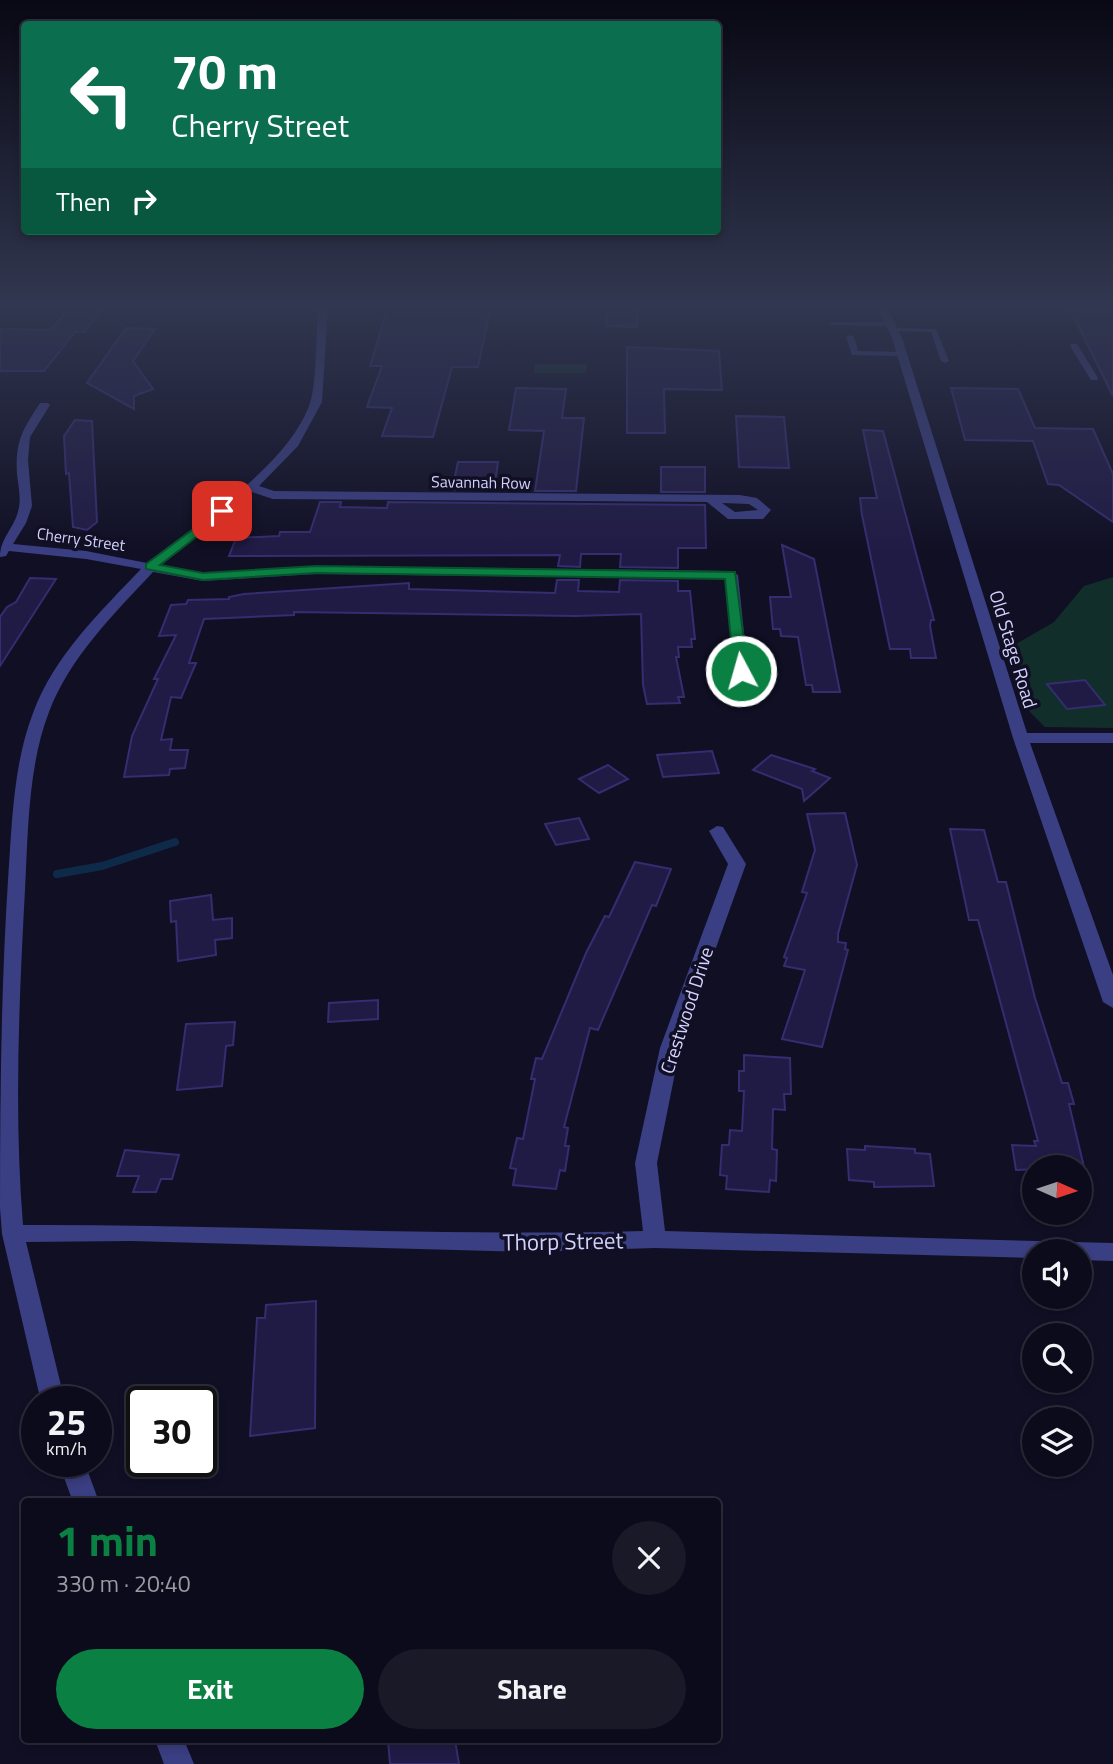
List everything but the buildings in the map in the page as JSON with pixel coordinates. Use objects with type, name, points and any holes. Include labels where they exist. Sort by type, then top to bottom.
[{"type":"street","points":[[49,1386],[13,1234],[8,1172],[12,961],[22,796],[41,712],[68,661],[103,617],[150,567],[251,487],[294,444],[311,415],[316,389]]},
{"type":"street","name":"Old Stage Road","points":[[913,389],[1021,738],[1104,950],[1113,1002]]},
{"type":"street","points":[[2,549],[20,523],[26,506],[22,460],[24,437],[44,405]]},
{"type":"street","name":"Savannah Row","points":[[251,487],[273,495],[712,501]]},
{"type":"street","name":"Cherry Street","points":[[2,549],[150,567],[203,577],[316,570],[731,575],[741,671]]},
{"type":"street","points":[[1021,738],[1113,738]]},
{"type":"street","name":"Crestwood Drive","points":[[655,1239],[646,1163],[670,1048],[737,864],[717,831]]},
{"type":"street","name":"Thorp Street","points":[[13,1234],[131,1233],[529,1243],[655,1239],[1113,1252]]},
{"type":"street","points":[[77,1477],[85,1498]]},
{"type":"street","points":[[171,1743],[179,1764]]},
{"type":"green space","points":[[1113,577],[1113,728],[1045,727],[1030,712],[1006,655],[1016,644],[1054,622],[1084,586]]},
{"type":"waterway","points":[[57,874],[102,866],[175,842]]},
{"type":"route","points":[[222,511],[150,567],[203,577],[316,570],[731,575],[741,671]]}]
